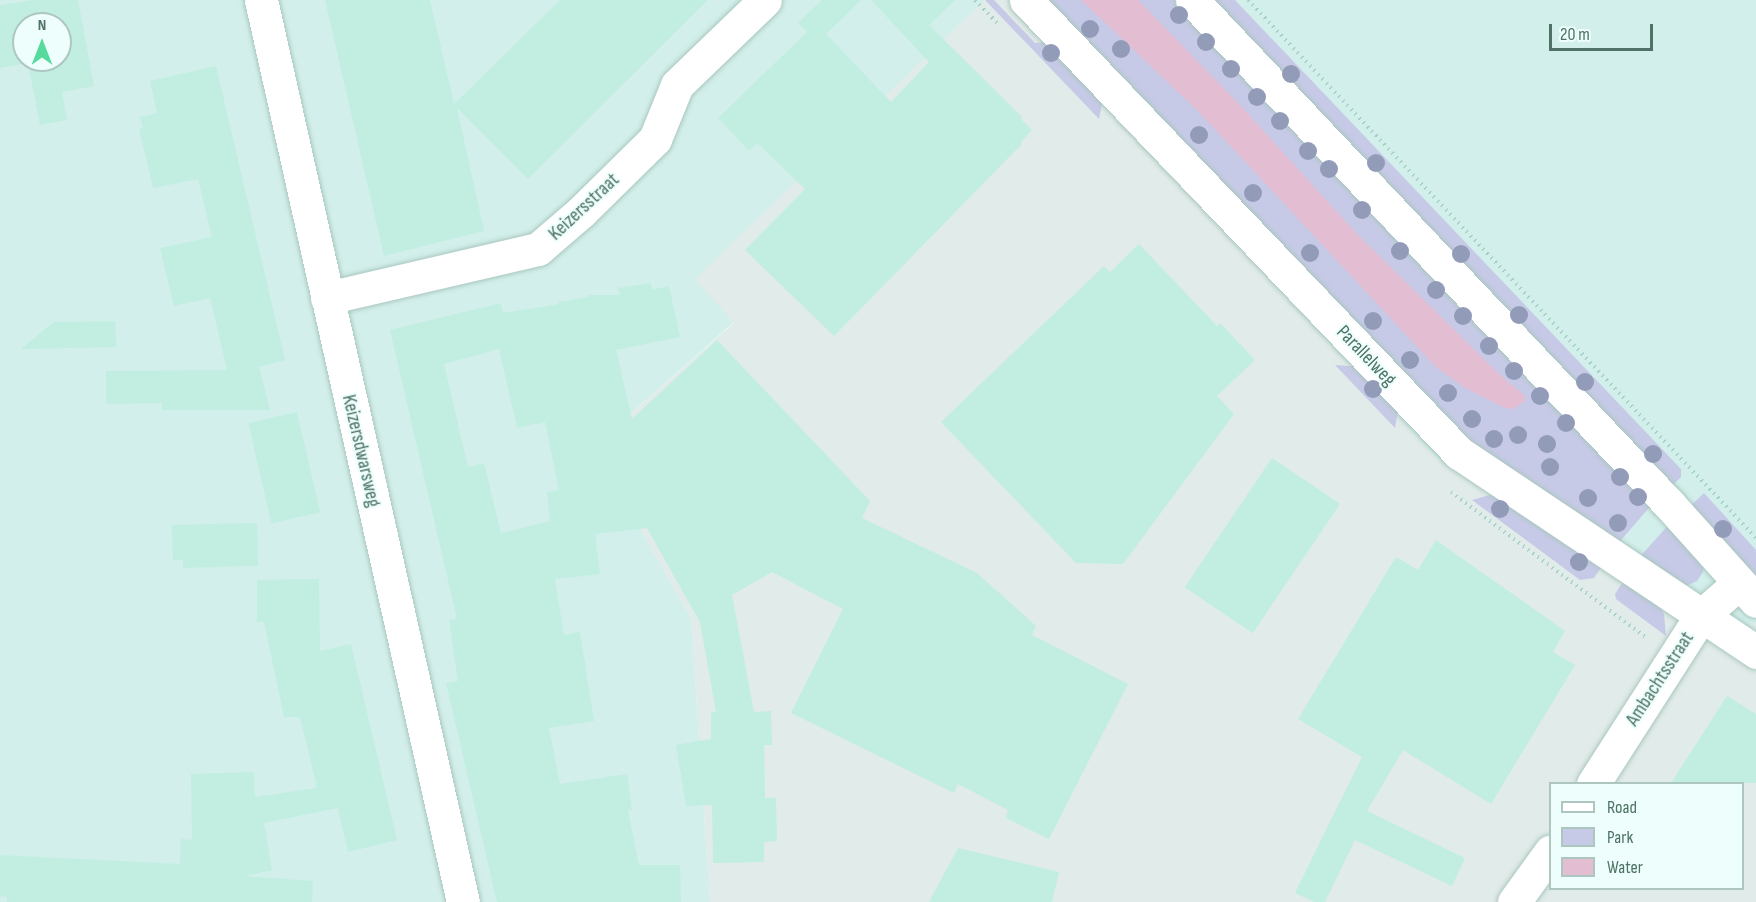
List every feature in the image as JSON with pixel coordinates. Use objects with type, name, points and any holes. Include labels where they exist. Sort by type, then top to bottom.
[{"type":"street","name":"Keizersdwarsweg","points":[[261,0],[463,902]]},
{"type":"street","name":"Keizersstraat","points":[[327,298],[538,249],[581,212],[655,139],[678,85],[765,0]]},
{"type":"street","name":"Parallelweg","points":[[1026,0],[1460,453],[1756,652]]},
{"type":"street","points":[[1192,0],[1669,504],[1747,592]]},
{"type":"street","name":"Ambachtsstraat","points":[[1594,782],[1701,616],[1747,592]]},
{"type":"street","points":[[1514,902],[1549,855]]},
{"type":"path","points":[[1248,0],[1756,538]]},
{"type":"shaded area","points":[[0,0],[985,0],[696,279],[734,322],[593,447],[691,618],[710,902],[0,902]]},
{"type":"shaded area","points":[[985,0],[1007,0],[1438,459],[1715,643],[1756,622],[1756,902],[710,902],[691,618],[593,447],[734,323],[695,279]]},
{"type":"shaded area","points":[[1007,0],[1756,0],[1756,622],[1715,643],[1438,459]]},
{"type":"green space","points":[[985,0],[994,0],[1035,43],[1053,42],[1104,94],[1099,119]]},
{"type":"green space","points":[[1043,0],[1177,0],[1654,502],[1616,546],[1490,462]]},
{"type":"green space","points":[[1207,0],[1235,0],[1681,469],[1681,477],[1670,488]]},
{"type":"green space","points":[[1335,365],[1364,367],[1399,405],[1395,428]]},
{"type":"green space","points":[[1497,493],[1604,563],[1594,578],[1580,580],[1472,500]]},
{"type":"green space","points":[[1704,493],[1756,550],[1756,583],[1688,508]]},
{"type":"green space","points":[[1672,521],[1704,560],[1703,572],[1697,581],[1688,585],[1680,585],[1637,560]]},
{"type":"green space","points":[[1626,577],[1659,603],[1664,614],[1666,636],[1616,599],[1615,594]]},
{"type":"water","points":[[1081,0],[1138,0],[1239,104],[1357,234],[1499,374],[1525,396],[1525,401],[1514,409],[1505,408],[1465,388],[1436,367],[1196,109]]},
{"type":"building","points":[[33,0],[78,0],[94,86],[62,92],[67,120],[40,125],[30,72],[72,72],[72,12],[12,12],[12,66],[0,68],[0,5]]},
{"type":"building","points":[[325,0],[430,0],[454,104],[560,0],[708,0],[528,179],[457,108],[484,231],[384,256]]},
{"type":"building","points":[[822,0],[861,0],[826,34],[891,102],[929,62],[871,0],[955,0],[929,25],[1022,117],[1021,119],[1032,130],[1021,142],[1022,144],[834,336],[745,250],[805,189],[757,143],[749,151],[718,118],[807,32],[798,23]]},
{"type":"building","points":[[216,66],[285,360],[259,367],[270,410],[162,410],[162,403],[106,404],[106,371],[227,370],[210,298],[174,306],[160,248],[212,237],[198,179],[153,188],[139,129],[143,128],[140,117],[157,113],[150,81]]},
{"type":"building","points":[[1139,244],[1217,326],[1220,323],[1255,360],[1217,396],[1234,414],[1123,564],[1076,563],[941,422],[1104,266],[1110,272]]},
{"type":"building","points":[[651,283],[652,290],[669,286],[680,337],[616,350],[632,419],[717,340],[870,501],[862,518],[977,573],[1036,626],[1032,635],[1128,684],[1049,839],[1006,818],[1008,810],[958,784],[954,793],[791,713],[843,609],[772,572],[732,595],[754,712],[771,711],[772,745],[764,745],[765,798],[776,798],[777,841],[764,842],[764,862],[713,863],[712,805],[686,806],[676,745],[711,739],[711,713],[716,712],[700,622],[647,528],[595,534],[600,574],[555,579],[564,635],[580,632],[594,721],[549,728],[560,784],[627,774],[632,810],[628,810],[639,865],[680,865],[681,902],[497,902],[446,683],[458,681],[449,620],[457,619],[390,330],[501,303],[503,313],[559,304],[558,302],[589,297],[589,295],[620,295],[618,288]],"holes":[[[499,349],[517,428],[545,422],[559,490],[547,492],[550,521],[501,533],[484,463],[468,467],[444,364]]]},
{"type":"building","points":[[115,321],[116,347],[21,349],[54,322]]},
{"type":"building","points":[[297,412],[320,512],[271,524],[248,423]]},
{"type":"building","points":[[1272,458],[1340,504],[1253,633],[1185,587]]},
{"type":"building","points":[[257,523],[258,566],[183,568],[183,560],[173,560],[172,525]]},
{"type":"building","points":[[1436,540],[1565,631],[1553,652],[1575,665],[1491,804],[1403,750],[1367,811],[1465,858],[1452,886],[1355,840],[1325,902],[1314,902],[1295,893],[1362,757],[1298,719],[1396,557],[1418,570]]},
{"type":"building","points":[[319,579],[320,651],[351,644],[397,840],[348,852],[338,808],[264,823],[272,870],[245,876],[313,881],[312,902],[7,902],[7,897],[0,896],[0,855],[180,864],[181,839],[192,840],[191,774],[254,772],[255,797],[317,788],[300,717],[284,717],[264,622],[257,622],[257,580]]},
{"type":"building","points":[[1727,696],[1756,714],[1756,783],[1672,782]]},
{"type":"building","points":[[958,848],[1059,872],[1052,902],[929,902]]}]
